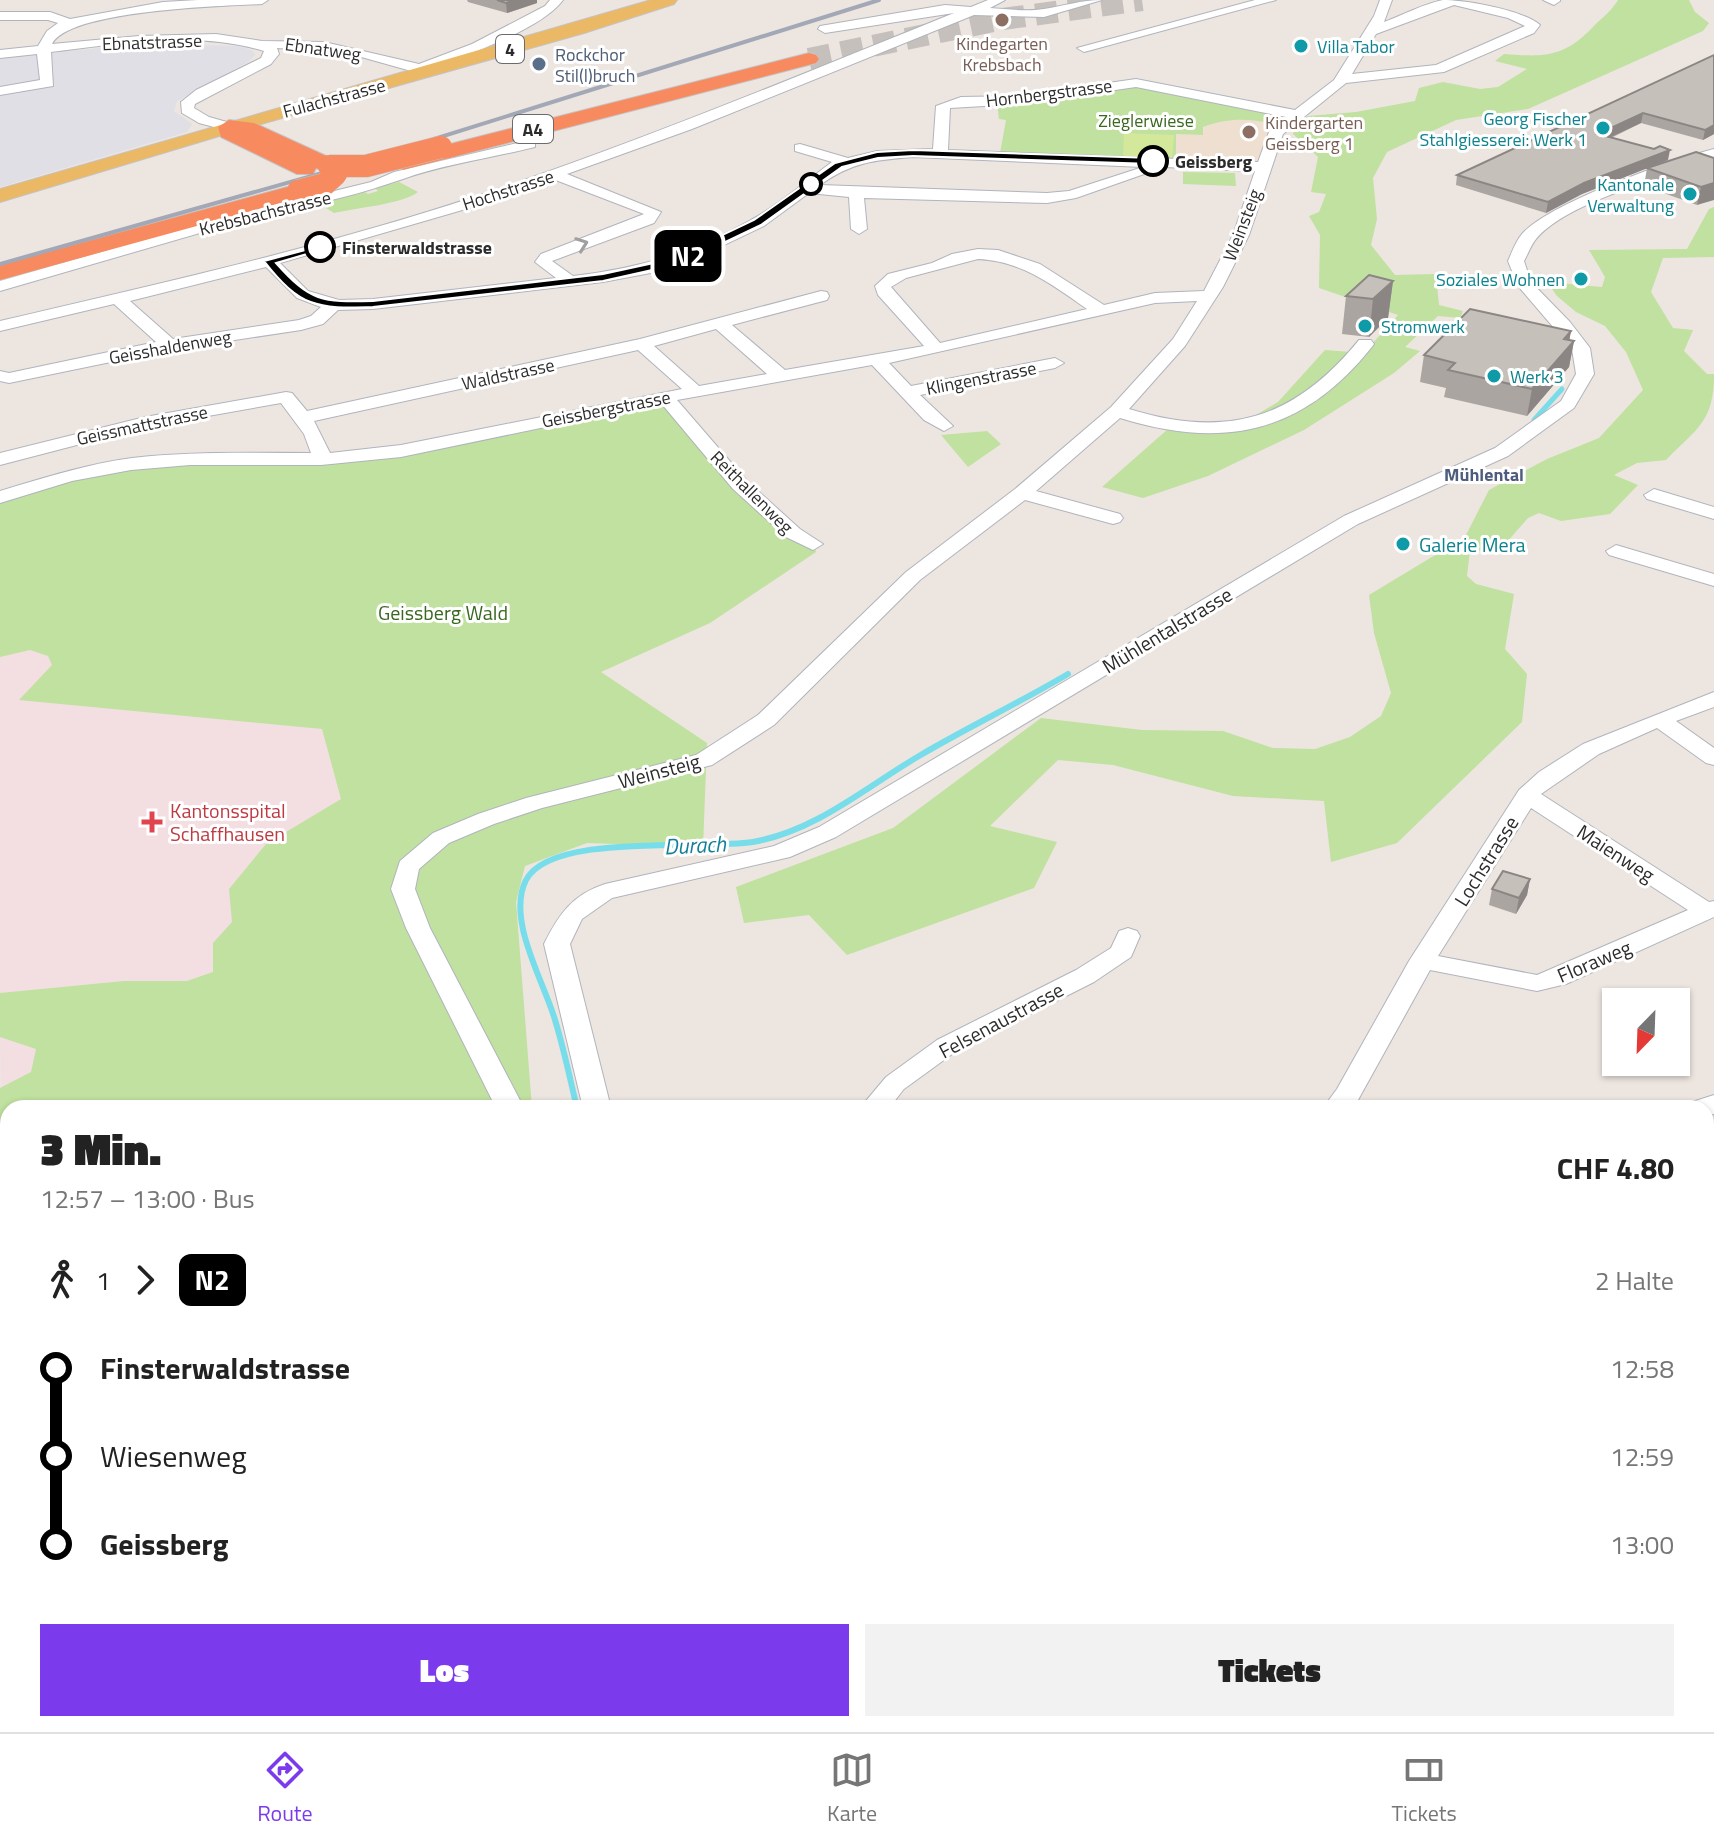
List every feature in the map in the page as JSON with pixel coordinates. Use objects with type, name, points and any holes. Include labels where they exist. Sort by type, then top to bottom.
[{"type":"highway","name":"A4","points":[[375,170],[809,59]]},
{"type":"highway","points":[[332,170],[373,165],[577,112],[692,88]]},
{"type":"highway","points":[[235,129],[332,170],[378,172],[413,166],[603,117],[692,88]]},
{"type":"highway","points":[[235,129],[301,180]]},
{"type":"highway","points":[[0,273],[301,180],[325,184],[332,170]]},
{"type":"main road","name":"Fulachstrasse","points":[[0,196],[668,0]]},
{"type":"street","points":[[0,91],[48,83],[44,49],[48,36],[54,29],[69,23],[163,6],[262,0]]},
{"type":"street","points":[[424,70],[550,9],[557,0]]},
{"type":"street","name":"Hochstrasse","points":[[0,326],[269,261],[418,219],[555,175],[687,126],[999,0]]},
{"type":"street","points":[[825,29],[945,9],[1044,13],[1096,0]]},
{"type":"street","points":[[1084,48],[1270,0]]},
{"type":"street","name":"Weinsteig","points":[[506,1100],[418,928],[403,889],[408,866],[441,838],[486,819],[534,803],[704,760],[766,720],[913,576],[1022,493],[1117,411],[1179,342],[1209,296],[1241,235],[1276,132],[1327,94],[1341,79],[1372,31],[1386,0]]},
{"type":"street","points":[[1341,79],[1439,69],[1529,30],[1533,25],[1512,15],[1454,1],[1372,31]]},
{"type":"street","points":[[0,16],[50,16],[69,23]]},
{"type":"street","name":"Ebnatstrasse","points":[[0,54],[148,40],[239,40],[264,45]]},
{"type":"street","name":"Ebnatweg","points":[[264,45],[303,44],[424,70]]},
{"type":"street","points":[[235,129],[196,116],[187,110],[188,102],[252,70],[272,54],[270,48],[264,45]]},
{"type":"street","points":[[235,129],[225,117],[208,106],[212,98],[248,76],[252,70]]},
{"type":"street","name":"Hornbergstrasse","points":[[940,154],[943,106],[954,102],[1015,100],[1109,84],[1136,83],[1296,115]]},
{"type":"street","name":"Krebsbachstrasse","points":[[0,286],[277,206],[318,200],[376,185],[399,175],[530,144]]},
{"type":"street","points":[[800,148],[846,162]]},
{"type":"street","name":"Mühlentalstrasse","points":[[595,1100],[557,944],[575,910],[612,889],[798,846],[891,796],[1357,516],[1507,450],[1539,430],[1576,397],[1584,385],[1588,366],[1583,349],[1566,327],[1520,280],[1516,260],[1519,249],[1533,233],[1587,203],[1714,153]]},
{"type":"street","points":[[269,261],[296,292],[334,305],[373,304],[631,273],[675,261],[758,223],[846,162],[886,154],[1264,167]]},
{"type":"street","points":[[805,188],[856,193],[1047,198],[1071,195],[1152,170],[1162,162]]},
{"type":"street","points":[[555,175],[653,212],[648,220],[547,257],[543,262],[566,277],[561,282]]},
{"type":"street","points":[[856,193],[859,229]]},
{"type":"street","points":[[936,349],[884,291],[883,286],[896,276],[935,267],[959,257],[995,254],[1018,257],[1100,310]]},
{"type":"street","name":"Waldstrasse","points":[[302,418],[642,344],[821,296]]},
{"type":"street","name":"Geissbergstrasse","points":[[0,497],[131,464],[190,459],[321,459],[401,451],[665,397],[936,349],[1155,298],[1209,296]]},
{"type":"street","points":[[118,299],[169,345]]},
{"type":"street","name":"Geisshaldenweg","points":[[0,376],[9,378],[169,345],[301,325],[317,320],[334,305]]},
{"type":"street","points":[[718,322],[782,377]]},
{"type":"street","points":[[642,344],[696,392]]},
{"type":"street","points":[[1117,411],[1177,428],[1215,429],[1260,421],[1293,411],[1346,372],[1365,344]]},
{"type":"street","name":"Klingenstrasse","points":[[877,360],[906,392],[944,426]]},
{"type":"street","name":"Klingenstrasse","points":[[906,392],[1055,363]]},
{"type":"street","name":"Geissmattstrasse","points":[[0,462],[145,422],[286,397],[302,418]]},
{"type":"street","name":"Reithallenweg","points":[[665,397],[740,485],[751,491],[800,540],[813,544]]},
{"type":"street","points":[[302,418],[321,451],[321,459]]},
{"type":"street","points":[[0,462],[28,488]]},
{"type":"street","points":[[1022,493],[1113,518]]},
{"type":"street","points":[[1654,495],[1714,513]]},
{"type":"street","points":[[1616,551],[1714,580]]},
{"type":"street","name":"Lochstrasse","points":[[1343,1100],[1422,961],[1527,795],[1547,775],[1592,747],[1714,699]]},
{"type":"street","points":[[1660,720],[1714,758]]},
{"type":"street","name":"Maienweg","points":[[1527,795],[1710,909]]},
{"type":"street","name":"Floraweg","points":[[1422,961],[1537,983],[1557,978],[1710,909]]},
{"type":"street","name":"Felsenaustrasse","points":[[881,1100],[895,1083],[946,1046],[1085,976],[1122,952],[1128,936]]},
{"type":"shaded area","points":[[146,44],[241,46],[255,55],[248,62],[177,101],[174,111],[192,124],[187,132],[0,187],[0,57]]},
{"type":"shaded area","points":[[1249,118],[1275,124],[1266,136],[1259,158],[1252,162],[1176,159],[1176,134],[1203,135],[1204,127],[1216,122]]},
{"type":"shaded area","name":"Kantonsspital Schaffhausen","points":[[30,650],[48,656],[52,665],[20,700],[322,729],[341,800],[266,844],[232,922],[213,944],[214,972],[187,981],[124,981],[0,993],[0,657]]},
{"type":"shaded area","points":[[0,1037],[37,1048],[31,1072],[2,1088]]},
{"type":"green space","points":[[1618,0],[1689,0],[1695,12],[1709,23],[1703,31],[1528,109],[1456,120],[1387,152],[1373,178],[1377,219],[1371,245],[1395,275],[1436,274],[1439,305],[1463,311],[1460,318],[1438,316],[1405,347],[1420,351],[1394,373],[1304,430],[1208,476],[1143,498],[1102,487],[1168,429],[1223,432],[1278,402],[1325,350],[1364,353],[1398,315],[1319,288],[1320,235],[1309,216],[1319,212],[1326,194],[1311,192],[1318,157],[1293,134],[1295,126],[1308,116],[1356,112],[1415,101],[1419,88],[1443,82],[1480,89],[1498,87],[1527,69],[1495,61],[1504,54],[1541,55],[1562,50],[1581,38]]},
{"type":"green space","name":"Zieglerwiese","points":[[1138,85],[1283,114],[1271,123],[1228,120],[1203,127],[1203,135],[1176,134],[1176,159],[1000,153],[1006,120],[999,119],[997,103]]},
{"type":"green space","points":[[1124,133],[1174,135],[1172,158],[1123,156]]},
{"type":"green space","points":[[1183,172],[1235,173],[1236,186],[1183,184]]},
{"type":"green space","points":[[399,182],[418,192],[390,203],[334,213],[318,203],[363,191],[368,194],[378,191],[375,188]]},
{"type":"green space","points":[[1714,207],[1714,257],[1663,258],[1651,292],[1673,328],[1693,330],[1684,351],[1707,374],[1714,374],[1707,414],[1666,460],[1637,463],[1614,475],[1638,485],[1610,514],[1561,521],[1539,513],[1528,518],[1498,552],[1470,550],[1467,576],[1476,584],[1514,594],[1505,649],[1527,674],[1522,722],[1397,843],[1331,862],[1324,801],[1233,796],[1113,765],[1058,760],[990,826],[1057,842],[1034,888],[847,955],[809,915],[744,923],[736,887],[893,828],[1041,718],[1142,730],[1223,731],[1273,748],[1315,749],[1350,737],[1381,716],[1391,693],[1374,633],[1369,595],[1465,537],[1489,490],[1547,459],[1599,438],[1643,390],[1626,352],[1605,326],[1576,312],[1557,296],[1547,282],[1602,287],[1605,277],[1589,250],[1687,249],[1709,209]]},
{"type":"green space","name":"Geissberg Wald","points":[[665,397],[740,485],[813,544],[816,552],[710,623],[601,672],[707,743],[703,847],[587,843],[525,866],[516,902],[531,1100],[0,1100],[0,1088],[31,1072],[36,1049],[0,1037],[0,993],[124,981],[187,981],[213,972],[213,943],[232,922],[229,889],[266,844],[341,799],[322,729],[19,700],[52,665],[48,656],[30,650],[0,657],[0,497],[131,464],[358,457]]},
{"type":"green space","points":[[987,431],[1001,444],[968,467],[941,435]]},
{"type":"building","points":[[1714,55],[1714,125],[1705,130],[1643,113],[1598,134],[1654,149],[1660,146],[1670,150],[1584,183],[1548,202],[1457,175]]},
{"type":"building","points":[[1696,152],[1714,158],[1714,183],[1701,187],[1647,168]]},
{"type":"building","points":[[1369,275],[1393,281],[1373,299],[1346,296]]},
{"type":"building","points":[[1470,309],[1571,331],[1564,339],[1574,341],[1532,389],[1448,370],[1455,363],[1424,355]]},
{"type":"building","points":[[1503,871],[1530,879],[1519,898],[1492,889]]},
{"type":"waterway","name":"Durach","points":[[1534,420],[1562,389]]},
{"type":"waterway","name":"Durach","points":[[575,1100],[550,1004],[523,932],[521,896],[526,880],[541,865],[565,855],[596,849],[730,844],[776,836],[819,818],[919,756],[1068,674]]},
{"type":"tunnel","points":[[809,59],[1003,19],[1142,0]]},
{"type":"railway","points":[[0,264],[354,164],[879,0]]},
{"type":"bus line","name":"N2","points":[[320,247],[269,261],[296,292],[309,299],[334,305],[373,304],[603,277],[675,261],[758,223],[838,165],[877,155],[913,153],[1153,161]]},
{"type":"place","name":"Kindegarten Krebsbach","points":[[1002,20]]},
{"type":"place","name":"Villa Tabor","points":[[1301,46]]},
{"type":"place","name":"Rockchor Stil(l)bruch","points":[[539,64]]},
{"type":"place","name":"Georg Fischer Stahlgiesserei: Werk 1","points":[[1603,128]]},
{"type":"place","name":"Kindergarten Geissberg 1","points":[[1249,132]]},
{"type":"place","name":"Geissberg","points":[[1153,161]]},
{"type":"place","name":"Kantonale Verwaltung","points":[[1690,194]]},
{"type":"place","name":"Finsterwaldstrasse","points":[[320,247]]},
{"type":"place","name":"Soziales Wohnen","points":[[1581,279]]},
{"type":"place","name":"Stromwerk","points":[[1365,326]]},
{"type":"place","name":"Werk 3","points":[[1494,376]]},
{"type":"place","name":"Galerie Mera","points":[[1403,544]]},
{"type":"place","name":"Kantonsspital Schaffhausen","points":[[152,822]]},
{"type":"district","name":"Mühlental","points":[[1484,474]]}]
